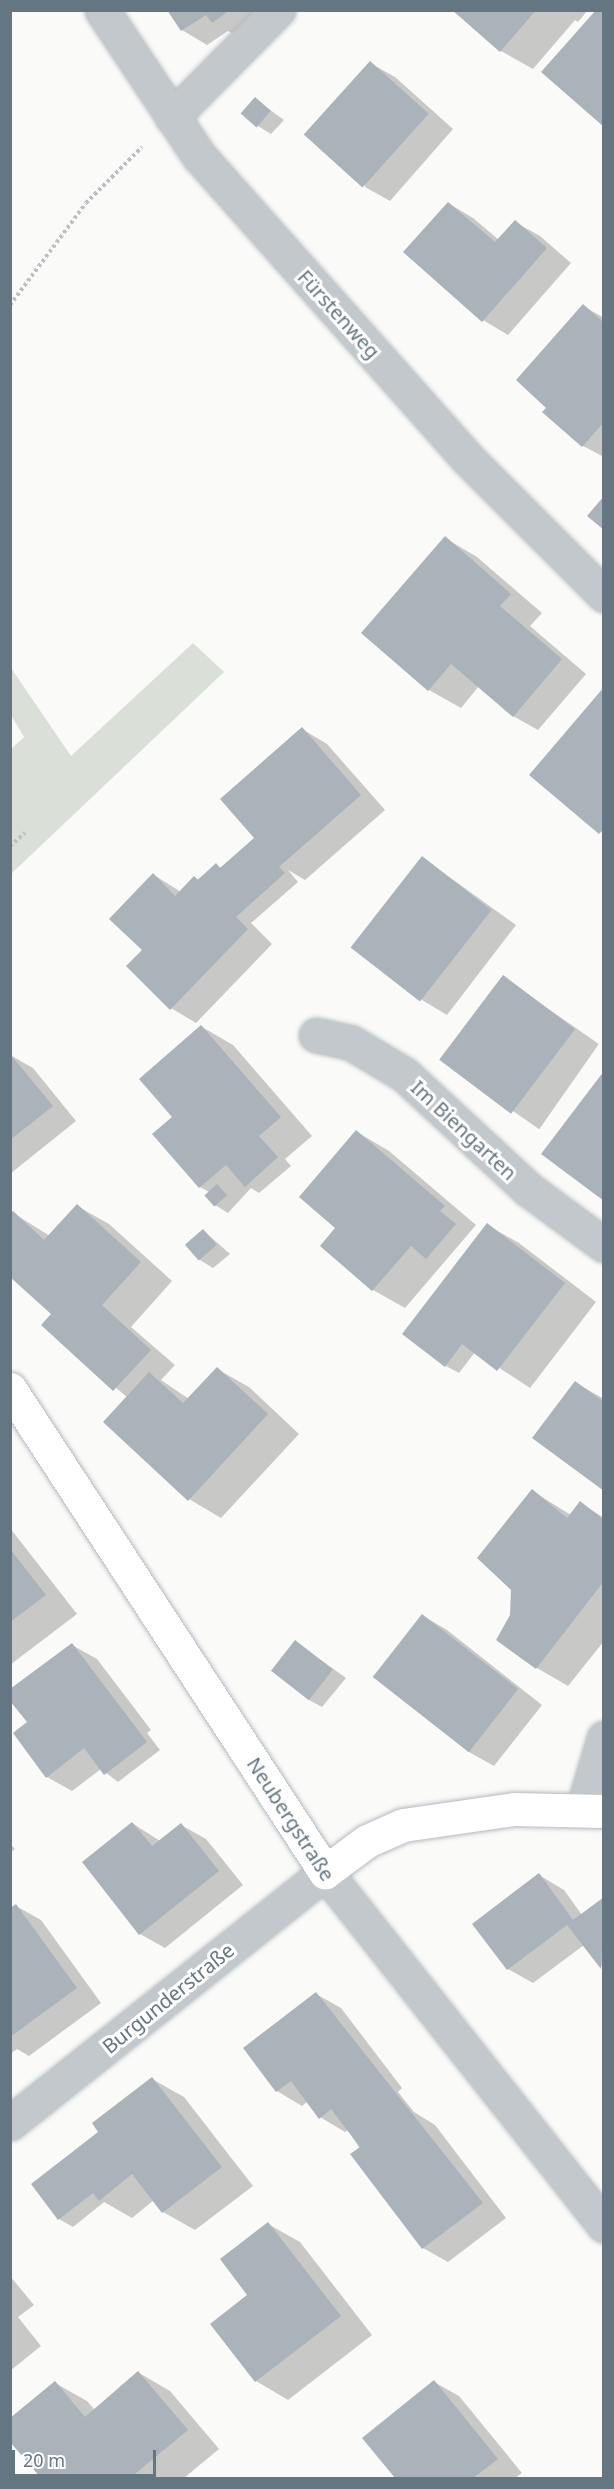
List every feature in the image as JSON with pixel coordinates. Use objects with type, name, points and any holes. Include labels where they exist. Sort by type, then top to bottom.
[{"type":"street","name":"Fürstenweg","points":[[102,10],[199,156],[468,459],[603,595]]},
{"type":"street","points":[[172,117],[278,10]]},
{"type":"street","name":"Im Biengarten","points":[[316,1035],[350,1042],[405,1075],[528,1189],[603,1245]]},
{"type":"street","name":"Neubergstraße","points":[[10,1389],[325,1872],[603,2225]]},
{"type":"street","points":[[325,1872],[368,1841],[403,1825],[462,1814],[593,1810],[603,1738]]},
{"type":"street","name":"Burgunderstraße","points":[[10,2123],[325,1872]]},
{"type":"path","points":[[10,305],[86,203],[172,117]]},
{"type":"path","points":[[10,846],[25,833]]},
{"type":"shaded area","points":[[193,643],[224,672],[11,874],[11,749],[24,737],[11,715],[11,668],[71,756]]},
{"type":"building","points":[[167,10],[230,10],[212,23],[206,15],[181,31]]},
{"type":"building","points":[[452,10],[536,10],[500,52]]},
{"type":"building","points":[[596,10],[604,10],[604,127],[541,72]]},
{"type":"building","points":[[370,61],[429,114],[362,187],[304,135]]},
{"type":"building","points":[[255,97],[271,111],[256,127],[241,114]]},
{"type":"building","points":[[448,202],[495,242],[515,220],[547,248],[482,322],[403,252]]},
{"type":"building","points":[[583,304],[604,323],[604,422],[582,447],[542,412],[546,408],[516,380]]},
{"type":"building","points":[[604,496],[604,530],[587,516]]},
{"type":"building","points":[[445,536],[511,594],[500,606],[562,659],[513,717],[451,664],[428,691],[361,633]]},
{"type":"building","points":[[604,687],[604,829],[599,834],[529,775]]},
{"type":"building","points":[[302,727],[361,795],[279,867],[285,873],[236,917],[248,929],[170,1010],[126,966],[142,950],[109,919],[153,873],[175,896],[194,876],[198,880],[216,863],[220,868],[254,838],[220,799]]},
{"type":"building","points":[[422,856],[491,910],[420,1002],[351,947]]},
{"type":"building","points":[[503,975],[575,1029],[511,1114],[439,1060]]},
{"type":"building","points":[[201,1025],[281,1117],[259,1136],[278,1157],[245,1187],[226,1165],[199,1188],[152,1134],[172,1117],[139,1079]]},
{"type":"building","points":[[10,1054],[53,1106],[10,1140]]},
{"type":"building","points":[[604,1071],[604,1201],[541,1154]]},
{"type":"building","points":[[356,1130],[445,1206],[440,1211],[456,1224],[426,1259],[411,1246],[372,1291],[320,1246],[335,1228],[299,1197]]},
{"type":"building","points":[[217,1184],[227,1195],[214,1207],[204,1195]]},
{"type":"building","points":[[77,1204],[141,1262],[102,1305],[151,1350],[113,1391],[41,1325],[51,1314],[10,1277],[10,1214],[13,1211],[44,1240]]},
{"type":"building","points":[[487,1223],[565,1283],[497,1371],[462,1344],[445,1367],[402,1334]]},
{"type":"building","points":[[203,1229],[217,1245],[199,1261],[185,1245]]},
{"type":"building","points":[[217,1367],[268,1414],[188,1501],[103,1422],[149,1372],[183,1403]]},
{"type":"building","points":[[575,1381],[601,1400],[604,1397],[604,1491],[532,1438]]},
{"type":"building","points":[[532,1489],[567,1518],[580,1501],[604,1520],[604,1581],[536,1669],[496,1640],[510,1615],[511,1590],[477,1558]]},
{"type":"building","points":[[10,1549],[46,1595],[10,1622]]},
{"type":"building","points":[[422,1614],[518,1689],[469,1752],[373,1677]]},
{"type":"building","points":[[295,1640],[333,1670],[309,1700],[271,1671]]},
{"type":"building","points":[[72,1643],[147,1742],[104,1775],[84,1748],[46,1778],[13,1733],[27,1722],[10,1701],[10,1689]]},
{"type":"building","points":[[132,1822],[152,1846],[181,1823],[219,1871],[139,1935],[82,1862]]},
{"type":"building","points":[[539,1873],[573,1920],[604,1897],[601,1969],[567,1925],[507,1970],[472,1924]]},
{"type":"building","points":[[16,1904],[77,1988],[10,2037],[10,1908]]},
{"type":"building","points":[[316,1992],[483,2203],[422,2249],[350,2154],[360,2147],[331,2109],[319,2119],[291,2081],[276,2092],[243,2048]]},
{"type":"building","points":[[152,2077],[222,2167],[162,2213],[132,2174],[99,2201],[93,2193],[58,2220],[31,2184],[98,2132],[92,2123]]},
{"type":"building","points":[[268,2222],[341,2316],[255,2382],[210,2324],[247,2295],[220,2259]]},
{"type":"building","points":[[138,2371],[188,2430],[130,2478],[41,2478],[10,2442],[10,2418],[55,2381],[85,2417]]},
{"type":"building","points":[[434,2380],[498,2459],[473,2478],[395,2478],[362,2438]]}]
